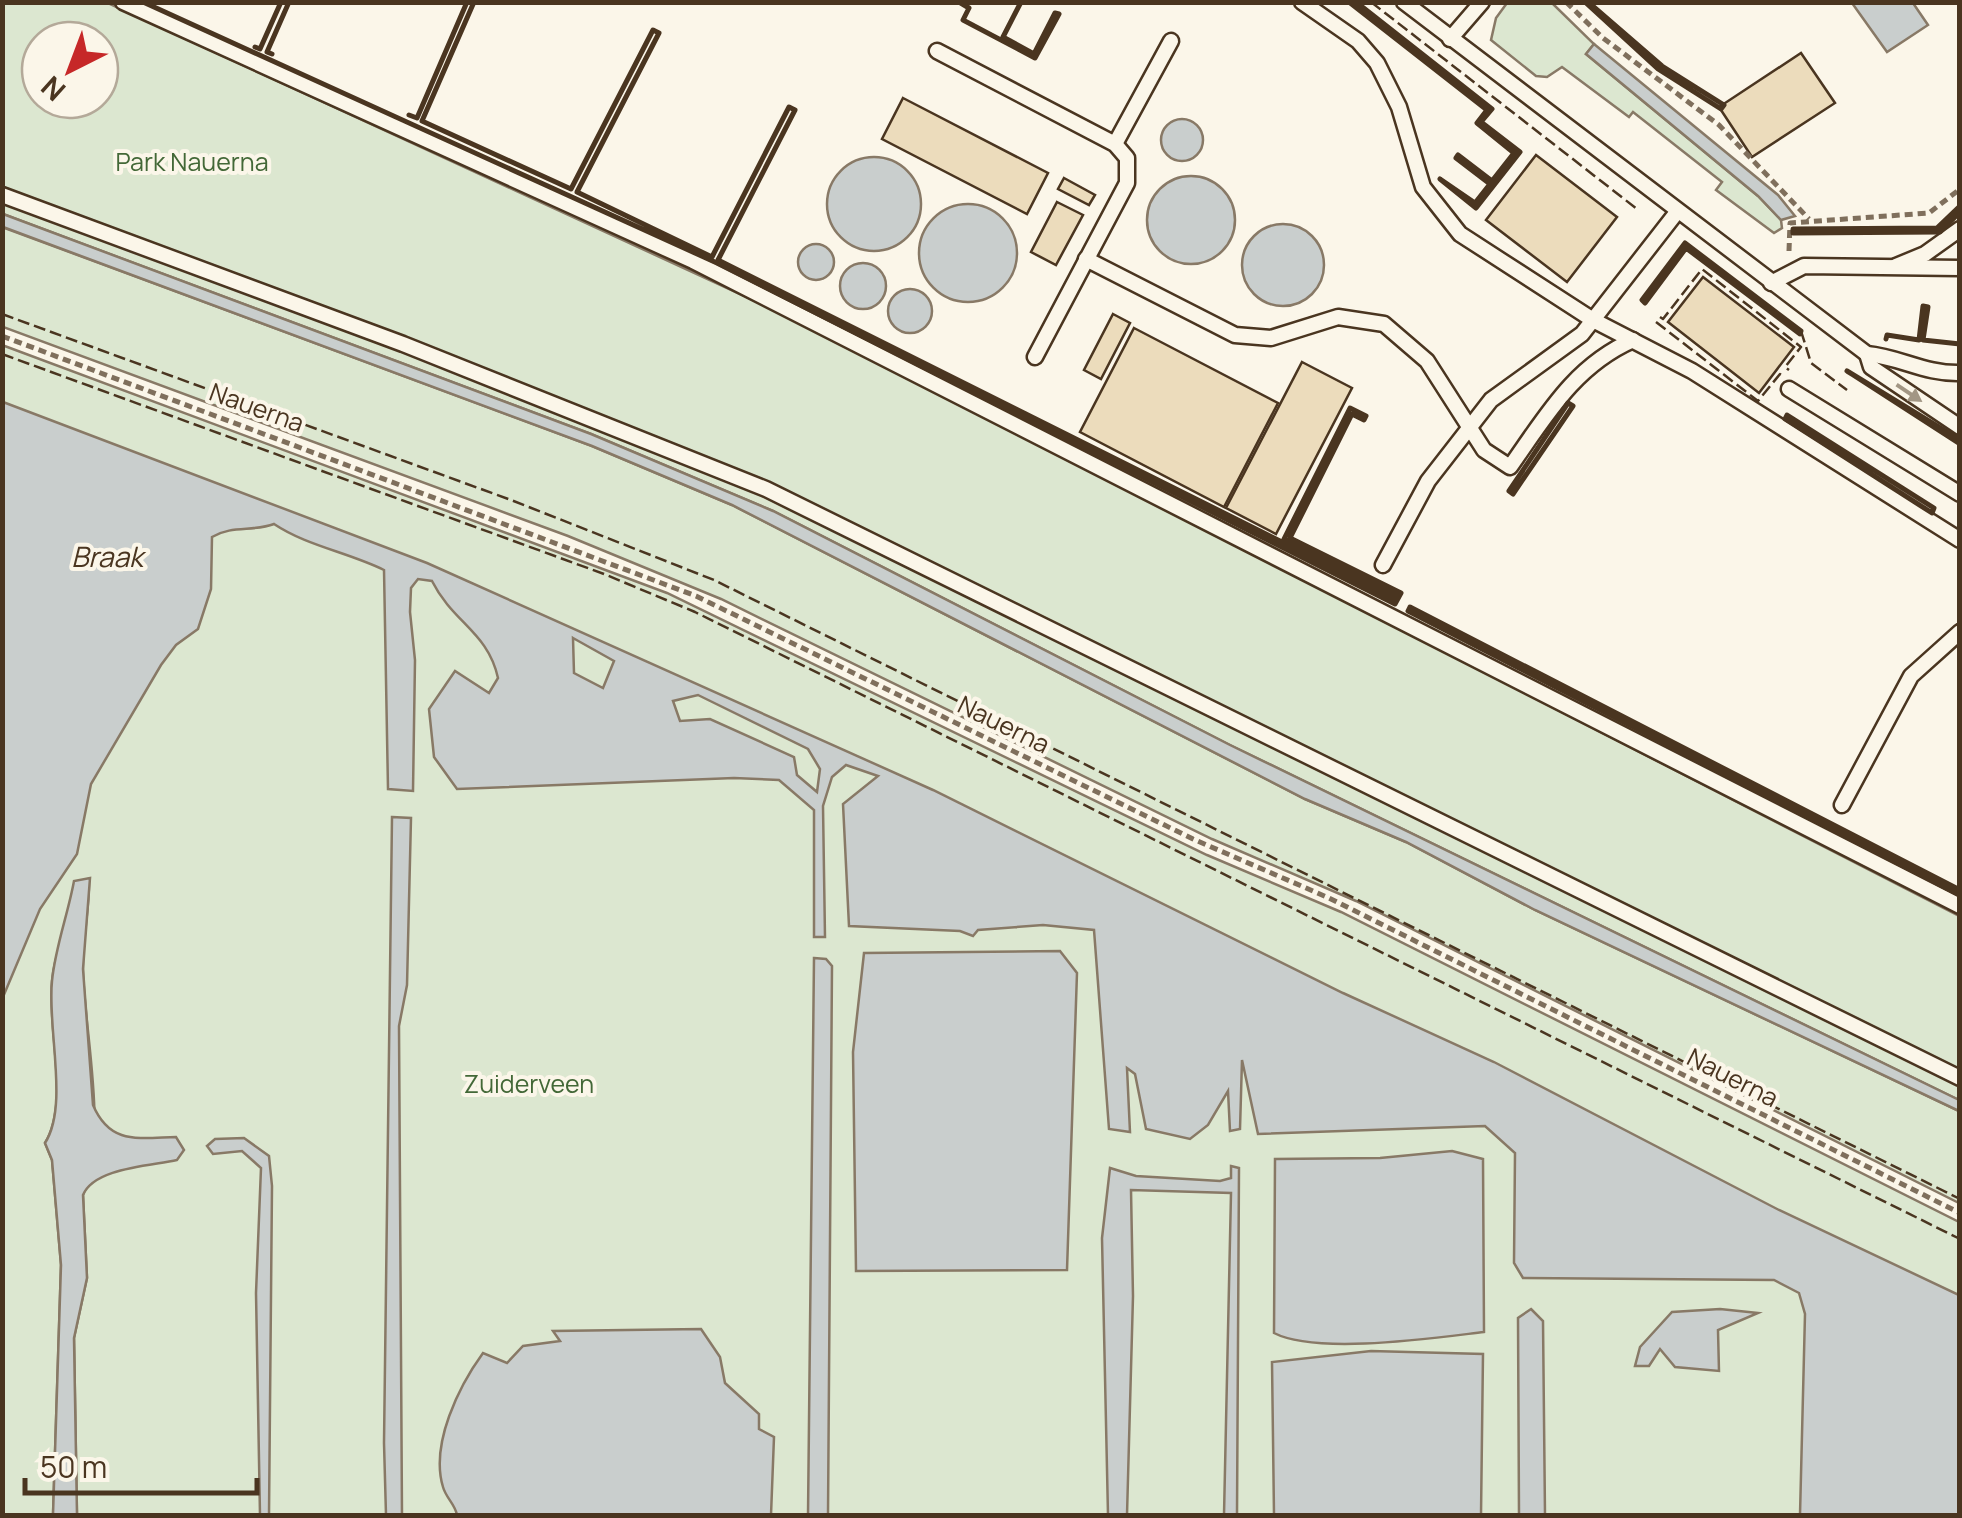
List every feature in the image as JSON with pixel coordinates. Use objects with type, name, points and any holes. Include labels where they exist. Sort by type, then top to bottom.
[{"type":"lane","points":[[123,2],[763,295],[1960,906]]},
{"type":"lane","points":[[1302,2],[1358,42],[1377,63],[1399,107],[1414,168],[1446,221],[1475,246],[1594,320],[1692,371],[1946,536],[1960,540]]},
{"type":"lane","points":[[1404,2],[1867,354],[1888,356],[1921,370],[1960,373]]},
{"type":"lane","points":[[1450,39],[1467,10],[1482,2]]},
{"type":"lane","points":[[1115,144],[1171,41]]},
{"type":"lane","points":[[937,51],[1115,144],[1126,158],[1127,183],[1035,357]]},
{"type":"lane","points":[[2,195],[420,351],[766,489],[1960,1078]]},
{"type":"lane","points":[[1383,565],[1428,481],[1491,400],[1582,334],[1677,212]]},
{"type":"lane","points":[[1886,269],[1925,254],[1960,229]]},
{"type":"lane","points":[[1086,259],[1235,335],[1271,338],[1338,318],[1384,324],[1427,361],[1484,450],[1510,467],[1571,381],[1600,356],[1633,340]]},
{"type":"lane","points":[[1771,282],[1791,270],[1818,265],[1960,268]]},
{"type":"lane","points":[[1867,354],[1871,367],[1960,426]]},
{"type":"lane","points":[[1789,389],[1960,494]]},
{"type":"lane","points":[[1842,805],[1910,676],[1960,632]]},
{"type":"path","points":[[1566,2],[1603,38],[1719,125],[1810,219]]},
{"type":"path","points":[[1791,270],[1790,223],[1929,212],[1960,189]]},
{"type":"path","name":"Nauerna","points":[[2,336],[696,596],[1193,839],[1329,898],[1960,1213]]},
{"type":"green space","name":"Park Nauerna","points":[[2,3],[108,3],[816,329],[1959,916],[1959,1100],[1230,745],[773,511],[591,434],[3,214]]},
{"type":"green space","points":[[1507,3],[1552,3],[1594,44],[1586,54],[1758,196],[1781,220],[1782,228],[1774,233],[1716,190],[1722,182],[1633,112],[1629,117],[1562,67],[1547,77],[1536,76],[1491,40],[1496,18]]},
{"type":"green space","points":[[2,227],[592,446],[732,505],[1305,799],[1406,842],[1535,910],[1959,1111],[1959,1203],[1356,901],[1212,839],[721,599],[568,536],[3,327]]},
{"type":"green space","name":"Zuiderveen","points":[[2,345],[667,593],[1207,855],[1341,912],[1959,1222],[1959,1515],[77,1515],[74,1338],[87,1278],[83,1195],[94,1143],[95,1114],[83,971],[89,878],[61,941],[52,981],[57,1087],[52,1127],[45,1143],[52,1160],[61,1265],[53,1515],[3,1515]]},
{"type":"water","points":[[1852,3],[1913,3],[1928,25],[1887,52]]},
{"type":"water","points":[[1594,44],[1778,195],[1795,216],[1781,220],[1758,196],[1586,54]]},
{"type":"water","points":[[1182,119],[1197,125],[1203,140],[1197,155],[1182,161],[1167,155],[1161,140],[1167,125]]},
{"type":"water","points":[[874,157],[892,161],[907,171],[917,186],[921,204],[917,222],[907,237],[892,247],[874,251],[856,247],[841,237],[831,222],[827,204],[831,186],[841,171],[856,161]]},
{"type":"water","points":[[1191,176],[1222,189],[1235,220],[1222,251],[1191,264],[1160,251],[1147,220],[1160,189]]},
{"type":"water","points":[[968,204],[987,208],[1002,219],[1013,234],[1017,253],[1013,272],[1002,287],[987,298],[968,302],[949,298],[934,287],[923,272],[919,253],[923,234],[934,219],[949,208]]},
{"type":"water","points":[[3,214],[591,434],[773,511],[1230,745],[1959,1100],[1959,1111],[1535,910],[1406,842],[1305,799],[732,505],[592,446],[3,227]]},
{"type":"water","points":[[1283,224],[1299,227],[1312,236],[1321,249],[1321,281],[1312,294],[1299,303],[1283,306],[1267,303],[1254,294],[1245,281],[1242,265],[1245,249],[1254,236],[1267,227]]},
{"type":"water","points":[[816,244],[829,249],[834,262],[829,275],[816,280],[803,275],[798,262],[803,249]]},
{"type":"water","points":[[863,263],[879,270],[886,286],[879,302],[863,309],[847,302],[840,286],[847,270]]},
{"type":"water","points":[[910,289],[926,295],[932,311],[926,327],[910,333],[894,327],[888,311],[894,295]]},
{"type":"water","name":"Braak","points":[[3,402],[427,563],[933,790],[1343,993],[1494,1062],[1779,1210],[1959,1295],[1959,1515],[1800,1515],[1805,1314],[1799,1293],[1774,1280],[1523,1278],[1514,1263],[1515,1153],[1485,1126],[1258,1134],[1242,1060],[1240,1129],[1230,1131],[1228,1091],[1208,1125],[1190,1139],[1146,1129],[1135,1074],[1127,1068],[1130,1132],[1109,1129],[1094,930],[1043,925],[978,930],[973,936],[960,931],[849,926],[843,804],[878,776],[846,765],[832,777],[823,806],[825,937],[814,937],[814,810],[779,780],[734,778],[457,789],[434,757],[429,709],[455,671],[489,693],[498,678],[486,649],[432,581],[418,579],[411,588],[410,612],[415,660],[413,791],[388,789],[384,570],[274,524],[212,537],[211,589],[198,629],[176,645],[161,665],[91,784],[77,854],[40,909],[3,997]],"holes":[[[573,638],[614,661],[603,688],[574,673]],[[698,695],[808,749],[820,769],[817,792],[797,775],[794,757],[710,719],[680,721],[673,701]]]},
{"type":"water","points":[[392,817],[411,818],[407,985],[399,1026],[402,1516],[386,1515],[384,1443]]},
{"type":"water","points":[[90,878],[83,969],[93,1105],[100,1118],[117,1133],[138,1138],[176,1137],[184,1150],[177,1160],[98,1179],[83,1195],[87,1278],[74,1338],[77,1515],[53,1515],[61,1265],[52,1160],[45,1143],[56,1109],[52,981],[74,881]]},
{"type":"water","points":[[1060,951],[1077,973],[1067,1270],[856,1271],[853,1052],[864,953]]},
{"type":"water","points":[[814,958],[826,959],[832,966],[828,1516],[808,1515]]},
{"type":"water","points":[[244,1138],[269,1156],[272,1186],[269,1515],[260,1515],[256,1293],[261,1168],[242,1151],[213,1154],[207,1146],[215,1139]]},
{"type":"water","points":[[1452,1151],[1483,1159],[1484,1332],[1346,1344],[1293,1340],[1274,1333],[1275,1159],[1380,1158]]},
{"type":"water","points":[[1231,1166],[1239,1168],[1237,1515],[1224,1515],[1231,1193],[1131,1190],[1133,1296],[1127,1515],[1108,1515],[1102,1238],[1110,1168],[1136,1176],[1220,1181],[1231,1178]]},
{"type":"water","points":[[1531,1309],[1543,1321],[1545,1515],[1519,1515],[1518,1318]]},
{"type":"water","points":[[1720,1309],[1758,1313],[1718,1330],[1719,1371],[1675,1367],[1660,1349],[1649,1366],[1635,1366],[1640,1347],[1672,1312]]},
{"type":"water","points":[[701,1329],[720,1357],[725,1383],[759,1414],[759,1429],[774,1437],[771,1515],[457,1515],[443,1487],[440,1453],[456,1399],[483,1353],[507,1363],[523,1346],[560,1341],[553,1331]]},
{"type":"water","points":[[1371,1351],[1483,1354],[1481,1515],[1274,1515],[1272,1362]]},
{"type":"building","points":[[1801,53],[1835,103],[1752,157],[1719,107]]},
{"type":"building","points":[[903,98],[1048,173],[1027,214],[882,139]]},
{"type":"building","points":[[1536,155],[1617,217],[1567,282],[1486,220]]},
{"type":"building","points":[[1064,178],[1095,195],[1089,205],[1058,189]]},
{"type":"building","points":[[1057,202],[1083,215],[1056,265],[1031,252]]},
{"type":"building","points":[[1703,277],[1794,347],[1759,393],[1668,322]]},
{"type":"building","points":[[1113,314],[1130,323],[1101,379],[1084,370]]},
{"type":"building","points":[[1134,328],[1278,403],[1224,507],[1080,432]]},
{"type":"building","points":[[1302,362],[1352,388],[1276,534],[1226,508]]},
{"type":"fence","points":[[1371,2],[1637,209]]},
{"type":"fence","points":[[1660,317],[1663,319],[1702,269],[1801,347],[1785,367],[1789,370]]},
{"type":"fence","points":[[2,314],[511,500],[714,580],[1960,1199]]},
{"type":"fence","points":[[1656,322],[1758,401],[1780,374],[1784,376]]},
{"type":"fence","points":[[1801,331],[1811,363],[1847,390]]},
{"type":"fence","points":[[2,354],[604,574],[695,612],[1960,1239]]},
{"type":"wall","points":[[143,2],[717,263],[1395,604],[1401,593],[1290,538],[1352,414],[1364,420],[1366,416],[1350,408],[1284,539],[1396,595],[1394,598],[718,260],[795,110],[789,107],[712,257],[577,192],[659,33],[653,30],[571,189],[422,121],[474,2]]},
{"type":"wall","points":[[255,47],[260,49],[281,2]]},
{"type":"wall","points":[[272,54],[267,52],[289,2]]},
{"type":"wall","points":[[409,115],[417,118],[467,2]]},
{"type":"wall","points":[[959,2],[969,8],[963,20],[1035,58],[1059,14],[1055,13],[1034,54],[1003,37],[1021,2]]},
{"type":"wall","points":[[1349,2],[1487,110],[1477,123],[1514,153],[1492,181],[1458,155],[1456,158],[1490,184],[1475,203],[1440,179],[1476,208],[1520,152],[1481,122],[1492,109],[1356,2]]},
{"type":"wall","points":[[1585,2],[1658,69],[1721,109],[1724,105],[1662,66],[1588,2]]},
{"type":"wall","points":[[1960,206],[1937,228],[1793,229],[1793,233],[1940,232],[1960,212]]},
{"type":"wall","points":[[1685,243],[1801,331],[1800,334],[1686,248],[1645,303],[1642,300],[1685,243]]},
{"type":"wall","points":[[1886,339],[1887,335],[1919,340],[1923,306],[1928,307],[1923,340],[1960,344]]},
{"type":"wall","points":[[1960,440],[1847,371],[1960,444]]},
{"type":"wall","points":[[1568,403],[1573,406],[1513,494],[1509,491],[1568,403]]},
{"type":"wall","points":[[1787,415],[1934,508],[1932,513],[1785,419],[1787,415]]},
{"type":"wall","points":[[1960,890],[1410,607],[1408,611],[1960,895]]}]
